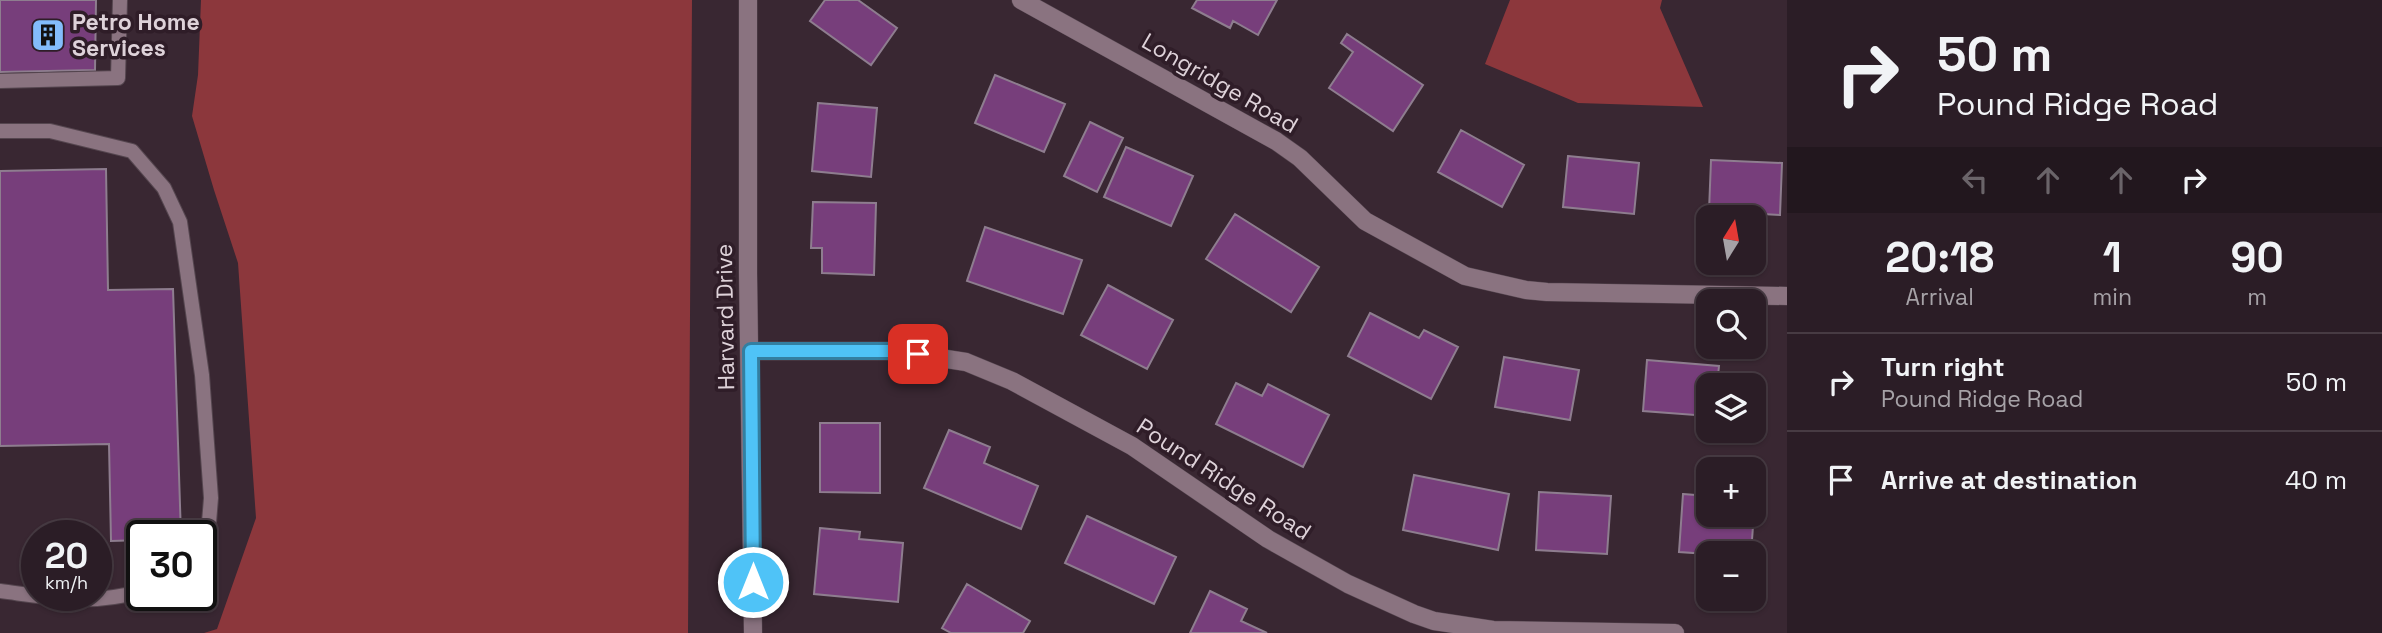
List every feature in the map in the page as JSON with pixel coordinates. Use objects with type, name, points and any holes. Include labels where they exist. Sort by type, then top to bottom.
[{"type":"street","name":"Harvard Drive","points":[[748,0],[748,273],[753,633]]},
{"type":"street","name":"Longridge Road","points":[[1021,0],[1276,141],[1300,158],[1365,221],[1465,275],[1526,290],[1548,292],[1787,296]]},
{"type":"street","name":"Pound Ridge Road","points":[[751,351],[895,351],[966,362],[1012,381],[1132,446],[1268,539],[1348,584],[1434,621],[1493,630],[1675,633]]},
{"type":"lane","points":[[0,81],[118,78],[120,0]]},
{"type":"lane","points":[[0,131],[50,131],[132,151],[164,188],[180,222],[202,375],[211,498],[209,520]]},
{"type":"lane","points":[[0,592],[75,601],[126,595]]},
{"type":"shaded area","points":[[201,0],[692,0],[688,633],[204,633],[217,629],[256,518],[238,263],[192,116],[198,75]]},
{"type":"shaded area","points":[[1510,0],[1662,0],[1660,8],[1703,107],[1578,103],[1485,64]]},
{"type":"building","name":"Petro Home Services","points":[[0,0],[96,0],[95,70],[0,72]]},
{"type":"building","points":[[825,0],[858,0],[897,28],[871,65],[810,21]]},
{"type":"building","points":[[1197,0],[1277,0],[1258,35],[1233,21],[1230,28],[1192,8]]},
{"type":"building","points":[[1347,34],[1423,85],[1393,131],[1329,88],[1353,52],[1341,43]]},
{"type":"building","points":[[995,75],[1065,104],[1044,152],[975,123]]},
{"type":"building","points":[[818,103],[877,108],[871,177],[812,171]]},
{"type":"building","points":[[1090,122],[1123,138],[1097,192],[1064,176]]},
{"type":"building","points":[[1461,130],[1524,165],[1502,207],[1438,172]]},
{"type":"building","points":[[1126,147],[1193,176],[1171,226],[1104,197]]},
{"type":"building","points":[[1568,156],[1639,163],[1634,214],[1563,207]]},
{"type":"building","points":[[1711,160],[1782,163],[1780,215],[1766,214],[1766,205],[1709,205]]},
{"type":"building","points":[[106,169],[108,290],[173,289],[180,520],[126,520],[126,541],[112,541],[109,444],[0,446],[0,171]]},
{"type":"building","points":[[813,202],[876,203],[874,275],[822,273],[822,248],[811,248]]},
{"type":"building","points":[[1235,214],[1319,267],[1291,312],[1206,259]]},
{"type":"building","points":[[985,227],[1082,260],[1063,314],[967,281]]},
{"type":"building","points":[[1108,285],[1173,320],[1147,369],[1081,335]]},
{"type":"building","points":[[1370,313],[1419,338],[1424,330],[1458,347],[1431,399],[1348,356]]},
{"type":"building","points":[[1504,357],[1579,370],[1570,420],[1495,407]]},
{"type":"building","points":[[1647,360],[1719,366],[1718,373],[1696,373],[1696,415],[1643,411]]},
{"type":"building","points":[[1236,383],[1262,396],[1268,384],[1329,415],[1303,467],[1216,424]]},
{"type":"building","points":[[820,423],[880,423],[880,493],[820,492]]},
{"type":"building","points":[[949,430],[990,447],[984,463],[1038,486],[1021,529],[924,488]]},
{"type":"building","points":[[1414,475],[1509,494],[1498,550],[1403,530]]},
{"type":"building","points":[[1539,492],[1611,496],[1607,554],[1536,550]]},
{"type":"building","points":[[1683,494],[1696,495],[1696,527],[1753,527],[1752,541],[1696,541],[1696,553],[1679,552]]},
{"type":"building","points":[[1087,516],[1176,557],[1154,604],[1065,563]]},
{"type":"building","points":[[820,528],[860,532],[859,539],[903,543],[898,602],[814,594]]},
{"type":"building","points":[[967,584],[1030,621],[1023,633],[951,633],[942,628]]},
{"type":"building","points":[[1210,591],[1247,609],[1241,621],[1267,633],[1190,633]]},
{"type":"place","name":"Petro Home Services","points":[[48,35]]},
{"type":"route","points":[[753,582],[751,351],[895,351],[918,354]]}]
